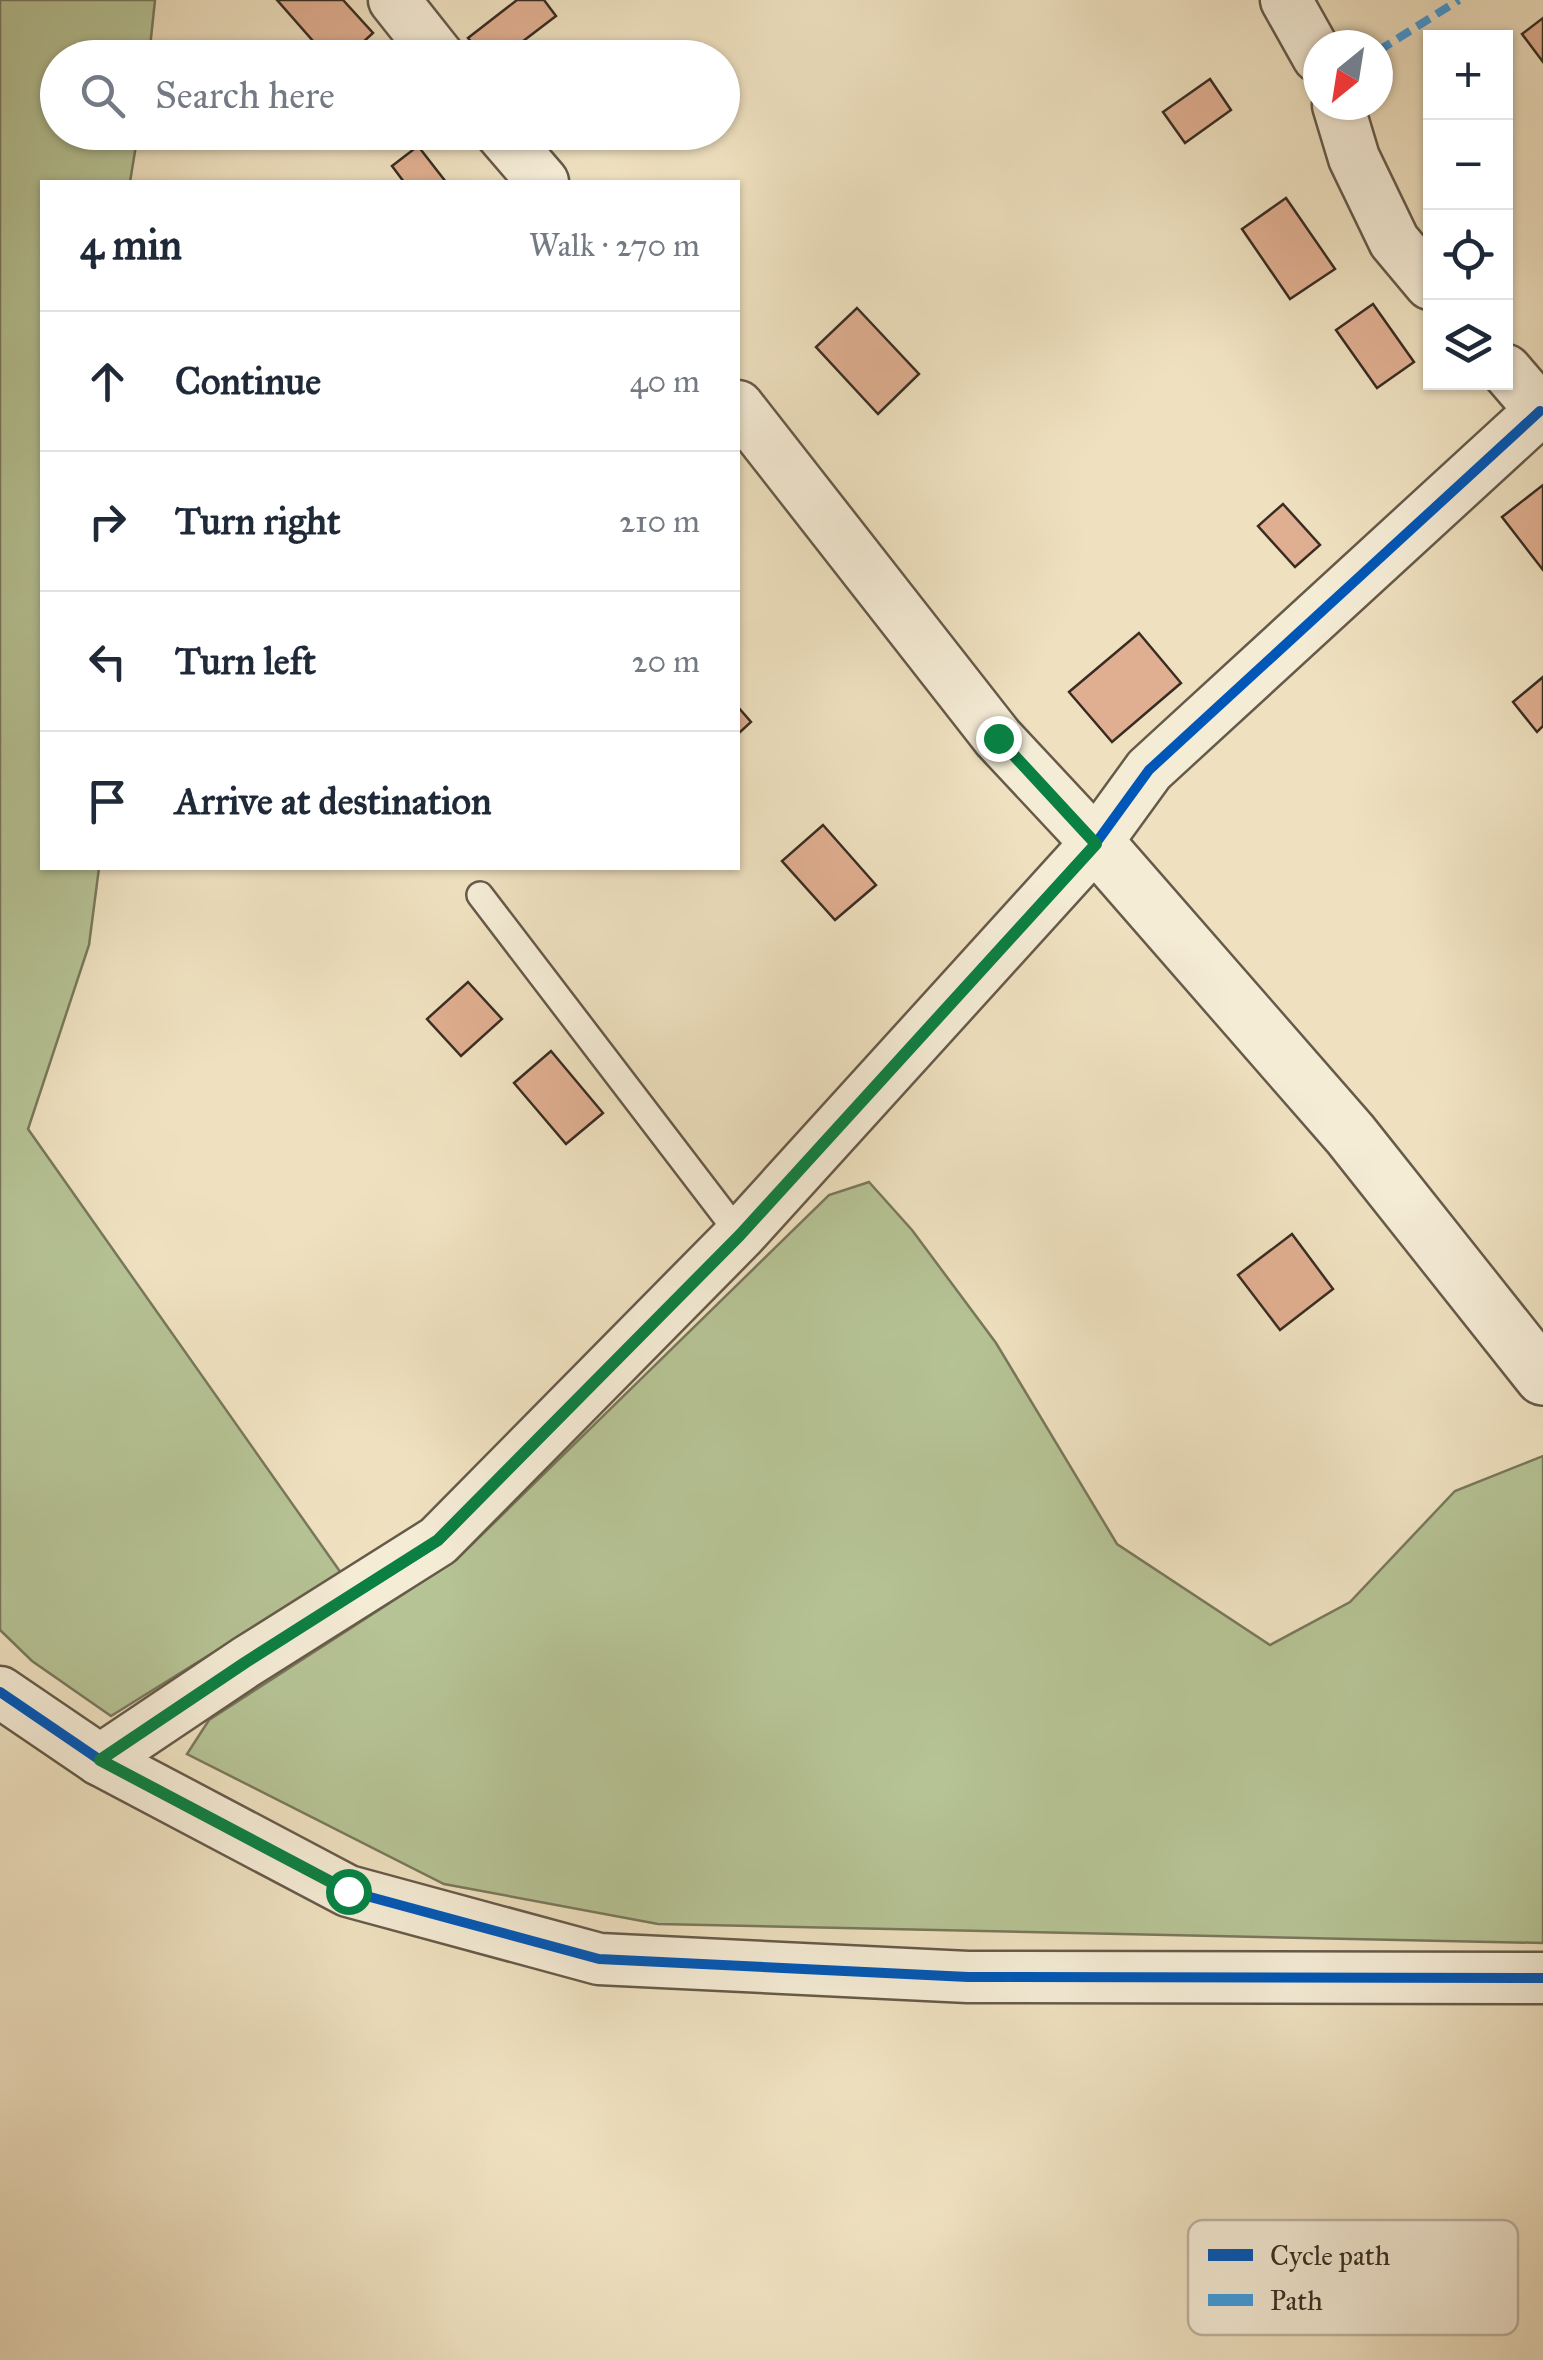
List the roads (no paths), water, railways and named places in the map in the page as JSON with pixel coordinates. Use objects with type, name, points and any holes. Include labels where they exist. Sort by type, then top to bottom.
[{"type":"street","points":[[394,0],[426,40]]},
{"type":"street","points":[[1286,0],[1303,30]]},
{"type":"street","points":[[1343,120],[1354,158],[1394,241],[1423,276]]},
{"type":"street","points":[[515,150],[541,180]]},
{"type":"street","points":[[100,1760],[438,1540],[740,1235],[1096,844],[1149,770],[1542,412],[1513,378]]},
{"type":"street","points":[[740,409],[998,738],[1350,1134],[1543,1377]]},
{"type":"street","points":[[0,1692],[100,1760],[348,1891],[599,1959],[968,1977],[1543,1978]]},
{"type":"lane","points":[[480,896],[740,1235]]}]
